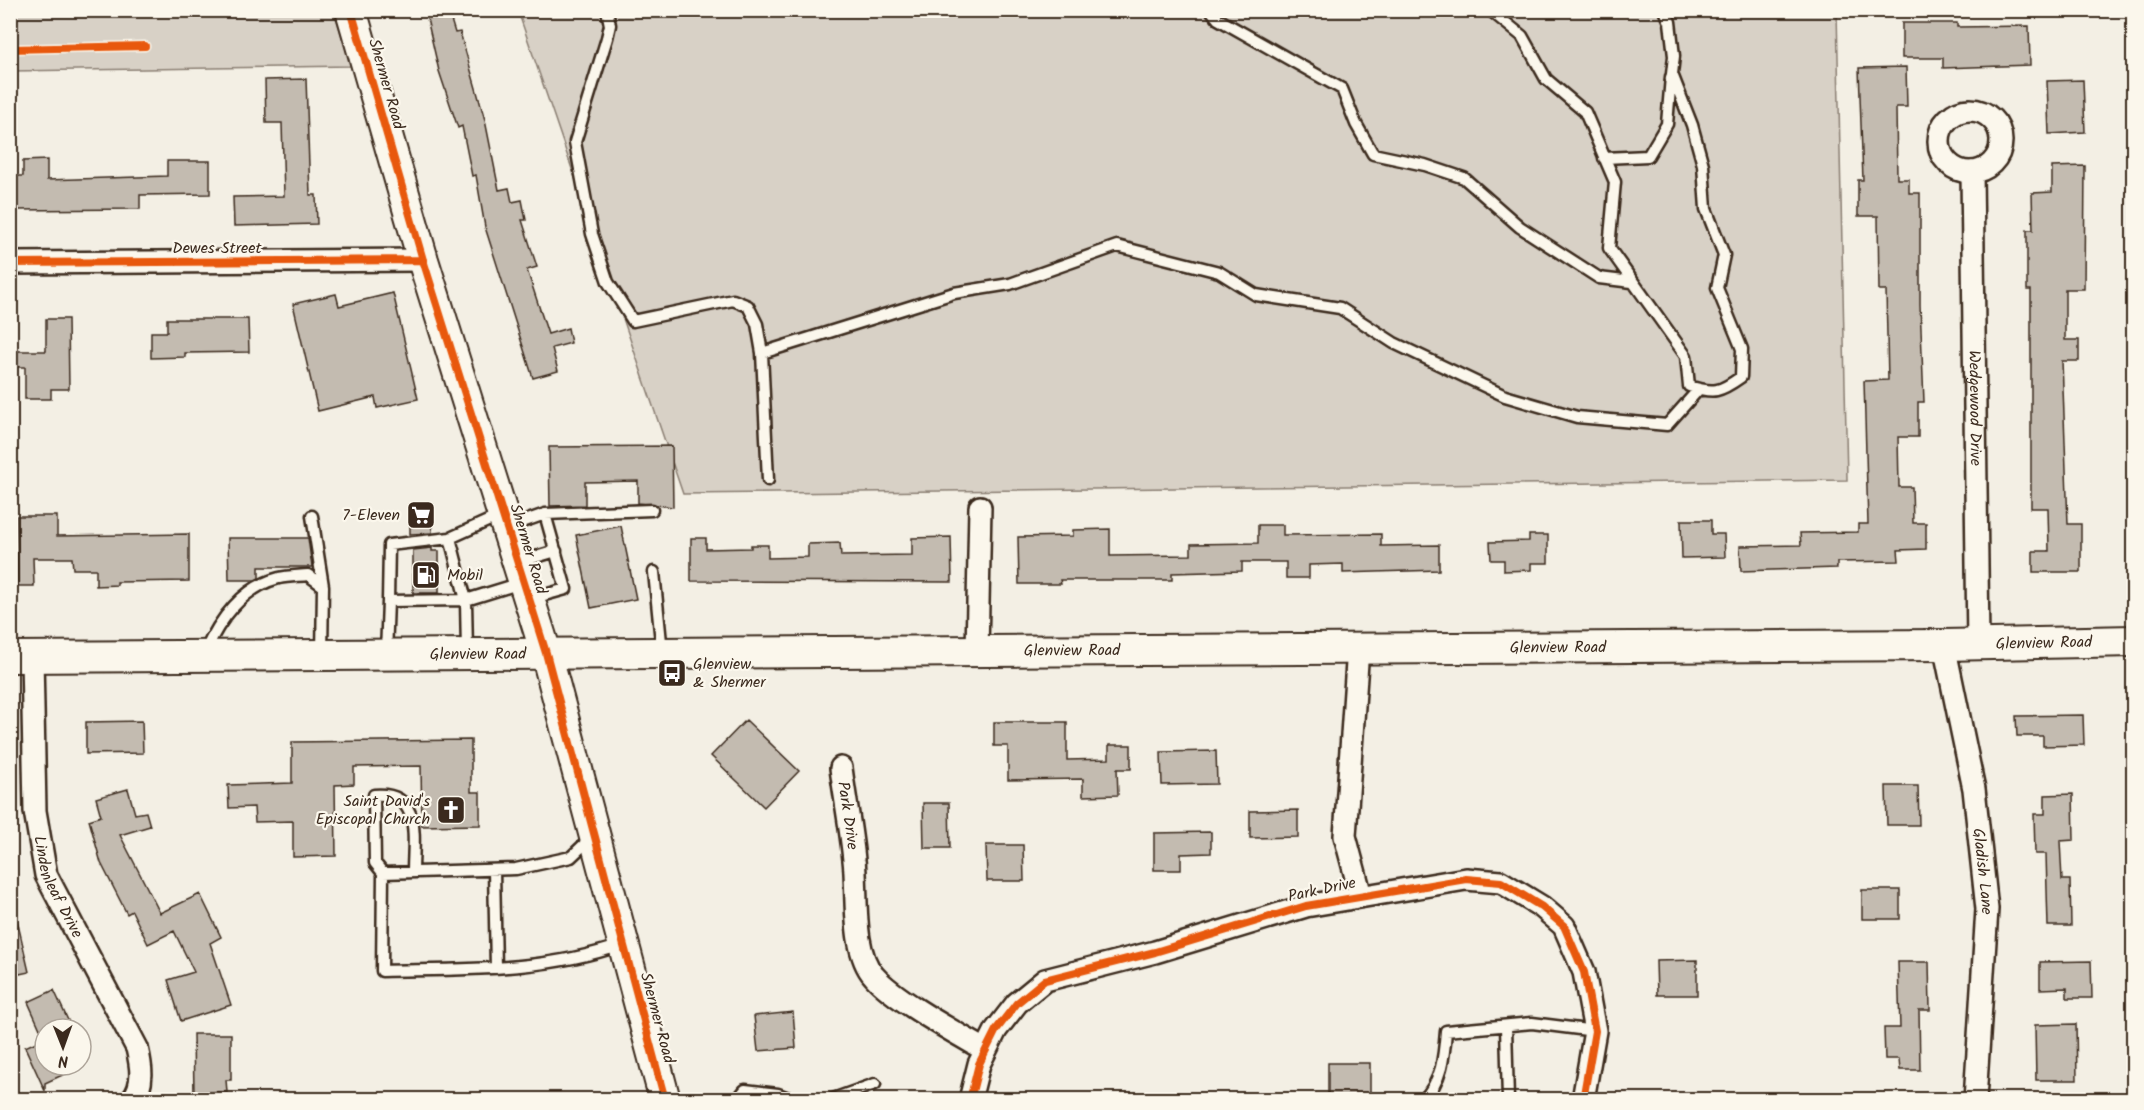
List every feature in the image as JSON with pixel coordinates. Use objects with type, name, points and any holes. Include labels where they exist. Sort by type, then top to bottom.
[{"type":"main road","name":"Shermer Road","points":[[351,10],[423,260],[546,653],[665,1100]]},
{"type":"main road","name":"Glenview Road","points":[[21,657],[1944,645],[2133,641]]},
{"type":"street","name":"Wedgewood Drive","points":[[1972,172],[1978,644]]},
{"type":"street","name":"Dewes Street","points":[[10,263],[423,260]]},
{"type":"street","points":[[977,651],[980,507]]},
{"type":"street","name":"Gladish Lane","points":[[1944,645],[1974,789],[1987,909],[1975,1100]]},
{"type":"street","name":"Park Drive","points":[[1358,648],[1345,836],[1361,896]]},
{"type":"street","name":"Lindenleaf Drive","points":[[21,657],[35,811],[46,875],[137,1048],[142,1072],[136,1095],[132,1100]]},
{"type":"street","name":"Park Drive","points":[[841,768],[854,861],[858,922],[865,961],[874,976],[900,997],[986,1050]]},
{"type":"street","name":"Park Drive","points":[[970,1100],[979,1064],[996,1030],[1017,1003],[1045,980],[1155,952],[1264,918],[1361,896],[1466,879],[1501,882],[1542,907],[1564,926],[1584,972],[1596,1031],[1583,1100]]},
{"type":"lane","points":[[607,10],[609,31],[575,142],[592,234],[608,282],[633,321],[733,300],[748,306],[757,324],[762,352],[768,480]]},
{"type":"lane","points":[[1211,10],[1218,19],[1342,89],[1356,124],[1372,154],[1425,165],[1464,178],[1520,227],[1599,278],[1632,282]]},
{"type":"lane","points":[[1490,10],[1522,36],[1546,79],[1585,112],[1615,182],[1609,248],[1686,356],[1689,386],[1709,393],[1725,388],[1741,377],[1742,349],[1717,288],[1724,255],[1706,209],[1703,165],[1692,125],[1672,74]]},
{"type":"lane","points":[[1604,158],[1648,156],[1667,124],[1674,56],[1670,22],[1665,10]]},
{"type":"lane","points":[[762,352],[954,293],[1010,284],[1117,246],[1219,272],[1256,295],[1341,308],[1394,343],[1505,396],[1577,417],[1667,425],[1699,389]]},
{"type":"lane","points":[[386,654],[389,545],[450,538],[504,521],[545,514],[652,510]]},
{"type":"lane","points":[[524,581],[566,589],[545,514]]},
{"type":"lane","points":[[312,516],[323,586],[322,655]]},
{"type":"lane","points":[[450,538],[466,600],[467,654]]},
{"type":"lane","points":[[388,601],[466,600],[524,581],[556,550]]},
{"type":"lane","points":[[654,572],[662,653]]},
{"type":"lane","points":[[203,656],[214,632],[231,608],[255,589],[279,578],[308,575],[323,586]]},
{"type":"lane","points":[[413,873],[412,815],[403,802],[389,794],[374,795],[375,863],[383,873],[382,972],[528,966],[584,958],[624,944]]},
{"type":"lane","points":[[383,873],[516,869],[571,856],[594,835]]},
{"type":"lane","points":[[494,870],[496,968]]},
{"type":"lane","points":[[1423,1100],[1435,1095],[1444,1061],[1446,1031],[1532,1023],[1596,1031]]},
{"type":"lane","points":[[1506,1026],[1508,1100]]},
{"type":"lane","points":[[830,1100],[875,1084]]},
{"type":"lane","points":[[737,1100],[745,1090],[778,1094],[794,1100]]},
{"type":"shaded area","points":[[10,11],[334,11],[351,66],[11,71]]},
{"type":"shaded area","points":[[518,11],[1837,11],[1847,480],[683,494]]},
{"type":"building","points":[[425,10],[448,10],[455,33],[460,32],[485,120],[499,190],[509,188],[512,202],[522,200],[526,220],[522,220],[537,267],[527,270],[548,334],[568,328],[571,343],[552,348],[558,371],[533,378],[485,227],[476,175],[472,176],[462,126],[458,128],[439,71]]},
{"type":"building","points":[[1902,23],[1957,23],[1957,27],[2029,26],[2030,65],[1943,68],[1943,58],[1902,58]]},
{"type":"building","points":[[1906,67],[1907,107],[1896,107],[1897,179],[1909,179],[1909,193],[1920,193],[1920,305],[1924,402],[1918,402],[1918,437],[1898,437],[1899,487],[1912,487],[1913,523],[1926,523],[1926,549],[1898,550],[1899,561],[1837,562],[1837,568],[1741,571],[1740,546],[1801,545],[1800,533],[1858,532],[1858,524],[1868,524],[1864,381],[1888,380],[1886,290],[1879,290],[1878,216],[1858,216],[1858,180],[1863,180],[1859,68]]},
{"type":"building","points":[[306,79],[310,195],[316,195],[317,224],[234,226],[233,197],[284,196],[282,123],[266,123],[265,80]]},
{"type":"building","points":[[2083,80],[2085,132],[2049,134],[2047,81]]},
{"type":"building","points":[[47,160],[47,180],[167,176],[167,161],[210,161],[210,194],[140,195],[140,209],[12,210],[11,176],[23,176],[23,161]]},
{"type":"building","points":[[2085,166],[2084,289],[2065,289],[2065,340],[2079,340],[2079,361],[2062,361],[2068,524],[2081,524],[2081,572],[2033,572],[2033,551],[2049,551],[2048,508],[2031,508],[2031,290],[2027,290],[2027,230],[2033,230],[2032,193],[2052,192],[2052,167]]},
{"type":"building","points":[[393,293],[418,399],[377,408],[375,397],[318,411],[293,304],[336,294],[339,306]]},
{"type":"building","points":[[46,319],[68,319],[69,389],[51,389],[51,399],[25,399],[25,367],[10,367],[10,351],[46,351]]},
{"type":"building","points":[[167,319],[248,319],[249,352],[185,353],[185,357],[151,358],[151,332],[167,332]]},
{"type":"building","points":[[672,446],[673,507],[638,503],[638,481],[585,482],[585,505],[550,506],[549,447]]},
{"type":"building","name":"7-Eleven","points":[[410,509],[431,509],[432,533],[410,534]]},
{"type":"building","points":[[17,516],[57,516],[57,536],[189,534],[189,581],[117,582],[117,585],[96,586],[96,569],[73,569],[72,558],[33,558],[34,586],[18,586]]},
{"type":"building","points":[[1681,520],[1711,520],[1711,534],[1724,534],[1725,557],[1682,558]]},
{"type":"building","points":[[1258,525],[1283,525],[1283,535],[1381,534],[1381,546],[1439,545],[1439,570],[1343,573],[1343,564],[1309,565],[1309,578],[1286,578],[1286,562],[1242,562],[1242,571],[1172,573],[1172,580],[1060,580],[1061,584],[1019,584],[1018,537],[1073,536],[1073,530],[1110,529],[1110,556],[1191,555],[1191,544],[1258,543]]},
{"type":"building","points":[[621,526],[636,599],[591,608],[576,535]]},
{"type":"building","points":[[1529,535],[1548,535],[1548,563],[1531,563],[1531,570],[1504,571],[1504,560],[1491,560],[1490,542],[1529,541]]},
{"type":"building","points":[[951,537],[952,582],[691,581],[691,538],[706,538],[706,549],[751,548],[751,545],[768,545],[768,558],[808,557],[808,544],[840,543],[841,556],[912,555],[912,538]]},
{"type":"building","points":[[228,538],[308,538],[312,567],[259,567],[259,578],[255,580],[229,580]]},
{"type":"building","name":"Mobil","points":[[432,548],[432,551],[439,551],[439,593],[413,593],[413,550]]},
{"type":"building","points":[[2083,715],[2084,745],[2043,746],[2043,736],[2017,736],[2016,716]]},
{"type":"building","points":[[746,720],[799,771],[764,807],[711,756]]},
{"type":"building","points":[[142,721],[143,753],[86,754],[86,722]]},
{"type":"building","points":[[994,722],[1067,722],[1067,760],[1109,759],[1109,745],[1131,745],[1131,769],[1117,769],[1118,795],[1083,796],[1083,779],[1008,780],[1008,746],[994,746]]},
{"type":"building","name":"Saint David's Episcopal Church","points":[[471,740],[471,792],[480,792],[480,825],[422,826],[421,766],[354,767],[354,784],[335,785],[336,856],[293,857],[293,821],[255,822],[254,807],[229,808],[228,785],[292,783],[292,742]]},
{"type":"building","points":[[1216,751],[1217,784],[1162,785],[1161,752]]},
{"type":"building","points":[[1886,786],[1918,786],[1919,825],[1887,825]]},
{"type":"building","points":[[128,789],[135,814],[146,812],[150,826],[120,835],[160,913],[200,894],[221,937],[210,943],[231,1005],[181,1021],[168,980],[194,972],[174,931],[148,944],[132,911],[127,914],[101,863],[89,820],[101,816],[96,798]]},
{"type":"building","points":[[2073,794],[2074,840],[2060,841],[2062,880],[2070,880],[2071,926],[2048,926],[2046,854],[2035,854],[2034,814],[2045,814],[2045,795]]},
{"type":"building","points":[[923,803],[949,803],[950,848],[924,848]]},
{"type":"building","points":[[1298,810],[1298,837],[1250,838],[1250,811]]},
{"type":"building","points":[[1211,832],[1211,853],[1181,854],[1181,870],[1154,870],[1154,833]]},
{"type":"building","points":[[986,845],[1023,845],[1024,881],[987,881]]},
{"type":"building","points":[[1862,890],[1900,890],[1900,919],[1862,919]]},
{"type":"building","points":[[17,920],[29,972],[10,976],[10,921]]},
{"type":"building","points":[[1697,960],[1697,995],[1657,995],[1656,961]]},
{"type":"building","points":[[2091,961],[2092,998],[2067,998],[2067,988],[2040,989],[2040,962]]},
{"type":"building","points":[[1898,962],[1929,962],[1930,1010],[1919,1010],[1920,1070],[1900,1070],[1899,1059],[1885,1059],[1884,1028],[1900,1028]]},
{"type":"building","points":[[54,990],[66,1017],[35,1017],[28,1002]]},
{"type":"building","points":[[793,1012],[796,1048],[758,1051],[754,1016]]},
{"type":"building","points":[[2076,1024],[2077,1080],[2036,1080],[2035,1025]]},
{"type":"building","points":[[193,1034],[231,1034],[231,1080],[226,1080],[227,1092],[194,1093]]},
{"type":"building","points":[[33,1043],[33,1065],[25,1047]]},
{"type":"building","points":[[1328,1063],[1370,1063],[1370,1100],[1328,1100]]},
{"type":"building","points":[[39,1077],[58,1077],[45,1083],[45,1091]]},
{"type":"cycle path","points":[[351,10],[423,260],[546,653],[665,1100]]},
{"type":"cycle path","points":[[10,49],[145,46]]},
{"type":"cycle path","points":[[10,263],[423,260]]},
{"type":"cycle path","points":[[970,1100],[979,1064],[996,1030],[1017,1003],[1045,980],[1155,952],[1306,906],[1466,879],[1501,882],[1542,907],[1564,926],[1584,972],[1595,1031],[1583,1100]]},
{"type":"place","name":"7-Eleven","points":[[421,515]]},
{"type":"place","name":"Mobil","points":[[426,575]]},
{"type":"place","name":"Glenview & Shermer","points":[[672,673]]},
{"type":"place","name":"Saint David's Episcopal Church","points":[[451,810]]}]
